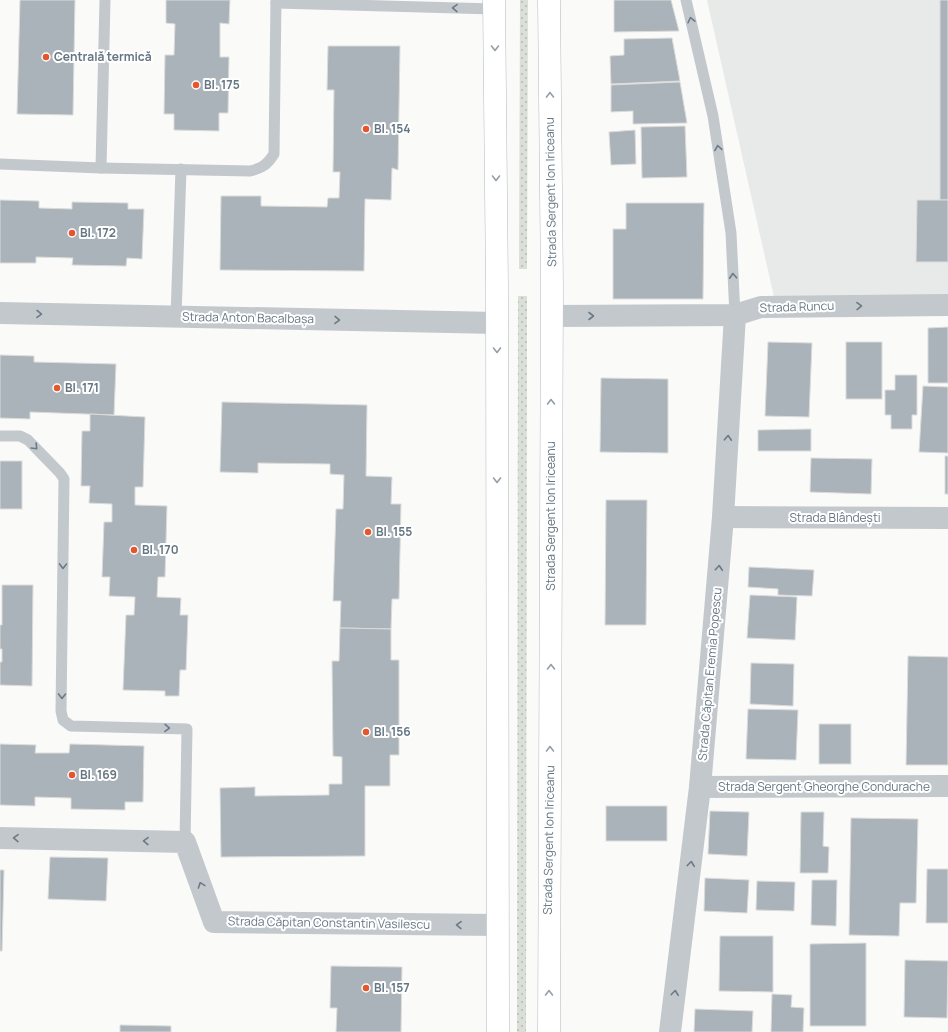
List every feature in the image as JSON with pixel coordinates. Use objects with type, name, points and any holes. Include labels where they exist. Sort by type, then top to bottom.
[{"type":"main road","name":"Strada Sergent Ion Iriceanu","points":[[548,1032],[552,316],[549,0]]},
{"type":"main road","points":[[494,4],[498,1032]]},
{"type":"street","name":"Strada Runcu","points":[[552,316],[735,315],[761,307],[948,305]]},
{"type":"street","name":"Strada Anton Bacalbașa","points":[[0,313],[496,323]]},
{"type":"street","name":"Strada Căpitan Eremia Popescu","points":[[670,1032],[700,787],[723,517],[735,315]]},
{"type":"street","name":"Strada Blândești","points":[[723,517],[948,518]]},
{"type":"street","name":"Strada Sergent Gheorghe Condurache","points":[[700,787],[948,786]]},
{"type":"street","points":[[0,838],[185,842]]},
{"type":"street","name":"Strada Căpitan Constantin Vasilescu","points":[[185,842],[214,922],[498,925]]},
{"type":"lane","points":[[101,168],[105,0]]},
{"type":"lane","points":[[686,0],[713,116],[731,233],[735,315]]},
{"type":"lane","points":[[0,164],[250,171],[259,169],[268,163],[274,154],[276,1],[494,4]]},
{"type":"lane","points":[[176,317],[181,169]]},
{"type":"lane","points":[[0,436],[20,436],[28,440],[60,473],[64,480],[61,711],[63,720],[70,726],[187,729],[185,842]]},
{"type":"shaded area","points":[[520,0],[528,0],[527,269],[519,269]]},
{"type":"shaded area","points":[[707,0],[948,0],[948,295],[774,297]]},
{"type":"shaded area","points":[[518,296],[527,296],[526,1032],[517,1032]]},
{"type":"building","name":"Centrală termică","points":[[20,0],[75,0],[73,115],[17,114]]},
{"type":"building","name":"Bl. 175","points":[[166,0],[230,0],[229,24],[220,23],[220,57],[229,57],[228,113],[219,113],[219,131],[174,130],[174,114],[164,114],[165,55],[174,55],[175,24],[166,23]]},
{"type":"building","points":[[614,0],[671,0],[679,31],[614,32]]},
{"type":"building","points":[[940,0],[948,0],[948,200],[940,200]]},
{"type":"building","points":[[672,38],[680,81],[611,84],[610,56],[624,55],[624,39]]},
{"type":"building","name":"Bl. 154","points":[[328,46],[400,46],[398,170],[392,168],[391,200],[365,199],[364,271],[220,270],[221,196],[261,196],[261,206],[327,207],[328,198],[339,198],[340,172],[333,172],[334,90],[327,90]]},
{"type":"building","points":[[680,82],[687,123],[633,124],[633,111],[611,112],[611,85]]},
{"type":"building","points":[[685,126],[687,177],[642,178],[641,127]]},
{"type":"building","points":[[635,130],[636,164],[611,165],[609,132]]},
{"type":"building","name":"Bl. 172","points":[[0,200],[39,201],[39,208],[72,209],[72,202],[128,203],[128,209],[144,209],[142,259],[127,258],[126,266],[72,265],[73,258],[36,257],[36,263],[0,263]]},
{"type":"building","points":[[917,200],[948,200],[948,262],[916,262]]},
{"type":"building","points":[[626,203],[704,203],[703,299],[613,299],[613,229],[626,229]]},
{"type":"building","points":[[948,327],[948,383],[928,383],[928,328]]},
{"type":"building","points":[[768,342],[812,343],[809,417],[765,416]]},
{"type":"building","points":[[846,342],[882,342],[882,399],[846,399]]},
{"type":"building","name":"Bl. 171","points":[[0,355],[34,356],[34,362],[116,364],[114,415],[30,412],[30,419],[0,418]]},
{"type":"building","points":[[895,375],[917,375],[917,415],[912,415],[912,429],[891,429],[891,415],[885,415],[885,390],[895,390]]},
{"type":"building","points":[[601,378],[668,379],[668,453],[600,452]]},
{"type":"building","points":[[923,386],[948,387],[948,453],[919,452]]},
{"type":"building","name":"Bl. 155","points":[[222,402],[367,405],[366,476],[392,477],[391,504],[401,504],[399,599],[392,599],[391,629],[340,628],[341,601],[333,601],[336,509],[343,509],[344,475],[330,474],[330,464],[258,463],[258,473],[220,472]]},
{"type":"building","name":"Bl. 170","points":[[90,414],[145,417],[143,487],[135,487],[135,505],[167,506],[165,577],[158,577],[157,597],[181,598],[180,615],[188,615],[186,670],[180,670],[179,696],[165,696],[165,691],[123,690],[126,615],[134,615],[135,597],[109,596],[110,577],[102,577],[104,522],[112,522],[112,504],[89,503],[90,486],[81,486],[82,431],[90,431]]},
{"type":"building","points":[[811,429],[811,451],[758,451],[758,430]]},
{"type":"building","points":[[945,456],[948,456],[948,494],[945,494]]},
{"type":"building","points":[[811,458],[872,459],[871,494],[810,492]]},
{"type":"building","points":[[0,461],[22,461],[22,509],[0,509]]},
{"type":"building","points":[[606,500],[647,500],[646,625],[605,625]]},
{"type":"building","points":[[749,567],[814,570],[812,596],[778,595],[778,589],[748,587]]},
{"type":"building","points":[[2,585],[33,585],[32,686],[0,685],[0,662],[2,662],[2,649],[0,649],[0,625],[2,625]]},
{"type":"building","points":[[750,595],[797,597],[795,640],[747,638]]},
{"type":"building","name":"Bl. 156","points":[[340,628],[391,629],[391,660],[399,660],[399,755],[390,755],[390,786],[365,786],[365,856],[221,857],[220,788],[255,787],[255,796],[329,795],[329,784],[342,784],[342,757],[333,756],[332,661],[339,661]]},
{"type":"building","points":[[908,656],[948,657],[948,765],[906,765]]},
{"type":"building","points":[[751,663],[794,664],[793,706],[750,704]]},
{"type":"building","points":[[748,709],[798,710],[796,760],[746,759]]},
{"type":"building","points":[[819,724],[851,724],[851,764],[819,764]]},
{"type":"building","name":"Bl. 169","points":[[0,744],[36,745],[35,753],[69,753],[70,744],[144,746],[143,802],[125,802],[125,810],[71,809],[71,798],[35,797],[35,806],[0,805]]},
{"type":"building","points":[[606,806],[667,806],[667,841],[606,841]]},
{"type":"building","points":[[710,811],[749,812],[747,856],[708,854]]},
{"type":"building","points":[[801,812],[824,812],[823,846],[829,847],[828,873],[800,873]]},
{"type":"building","points":[[851,818],[918,819],[916,903],[900,903],[899,936],[849,935]]},
{"type":"building","points":[[50,857],[108,858],[106,901],[48,899]]},
{"type":"building","points":[[927,869],[948,869],[948,923],[926,923]]},
{"type":"building","points":[[0,870],[4,870],[2,951],[0,951]]},
{"type":"building","points":[[705,878],[749,880],[747,913],[704,911]]},
{"type":"building","points":[[812,880],[837,880],[836,926],[811,925]]},
{"type":"building","points":[[757,881],[795,882],[794,911],[756,910]]},
{"type":"building","points":[[720,936],[773,936],[773,992],[719,991]]},
{"type":"building","points":[[866,943],[866,1026],[810,1026],[810,944]]},
{"type":"building","points":[[905,960],[948,961],[947,1018],[904,1017]]},
{"type":"building","name":"Bl. 157","points":[[331,966],[402,967],[401,1032],[336,1032],[337,1008],[330,1008]]},
{"type":"building","points":[[772,994],[792,995],[791,1007],[804,1008],[803,1032],[771,1032]]},
{"type":"building","points":[[695,1009],[753,1011],[752,1032],[694,1032]]},
{"type":"building","points":[[120,1025],[171,1026],[171,1032],[120,1032]]},
{"type":"place","name":"Centrală termică","points":[[46,57]]},
{"type":"place","name":"Bl. 175","points":[[196,85]]},
{"type":"place","name":"Bl. 154","points":[[366,129]]},
{"type":"place","name":"Bl. 172","points":[[72,233]]},
{"type":"place","name":"Bl. 171","points":[[57,388]]},
{"type":"place","name":"Bl. 155","points":[[368,532]]},
{"type":"place","name":"Bl. 170","points":[[134,550]]},
{"type":"place","name":"Bl. 156","points":[[366,732]]},
{"type":"place","name":"Bl. 169","points":[[72,775]]},
{"type":"place","name":"Bl. 157","points":[[366,988]]}]
